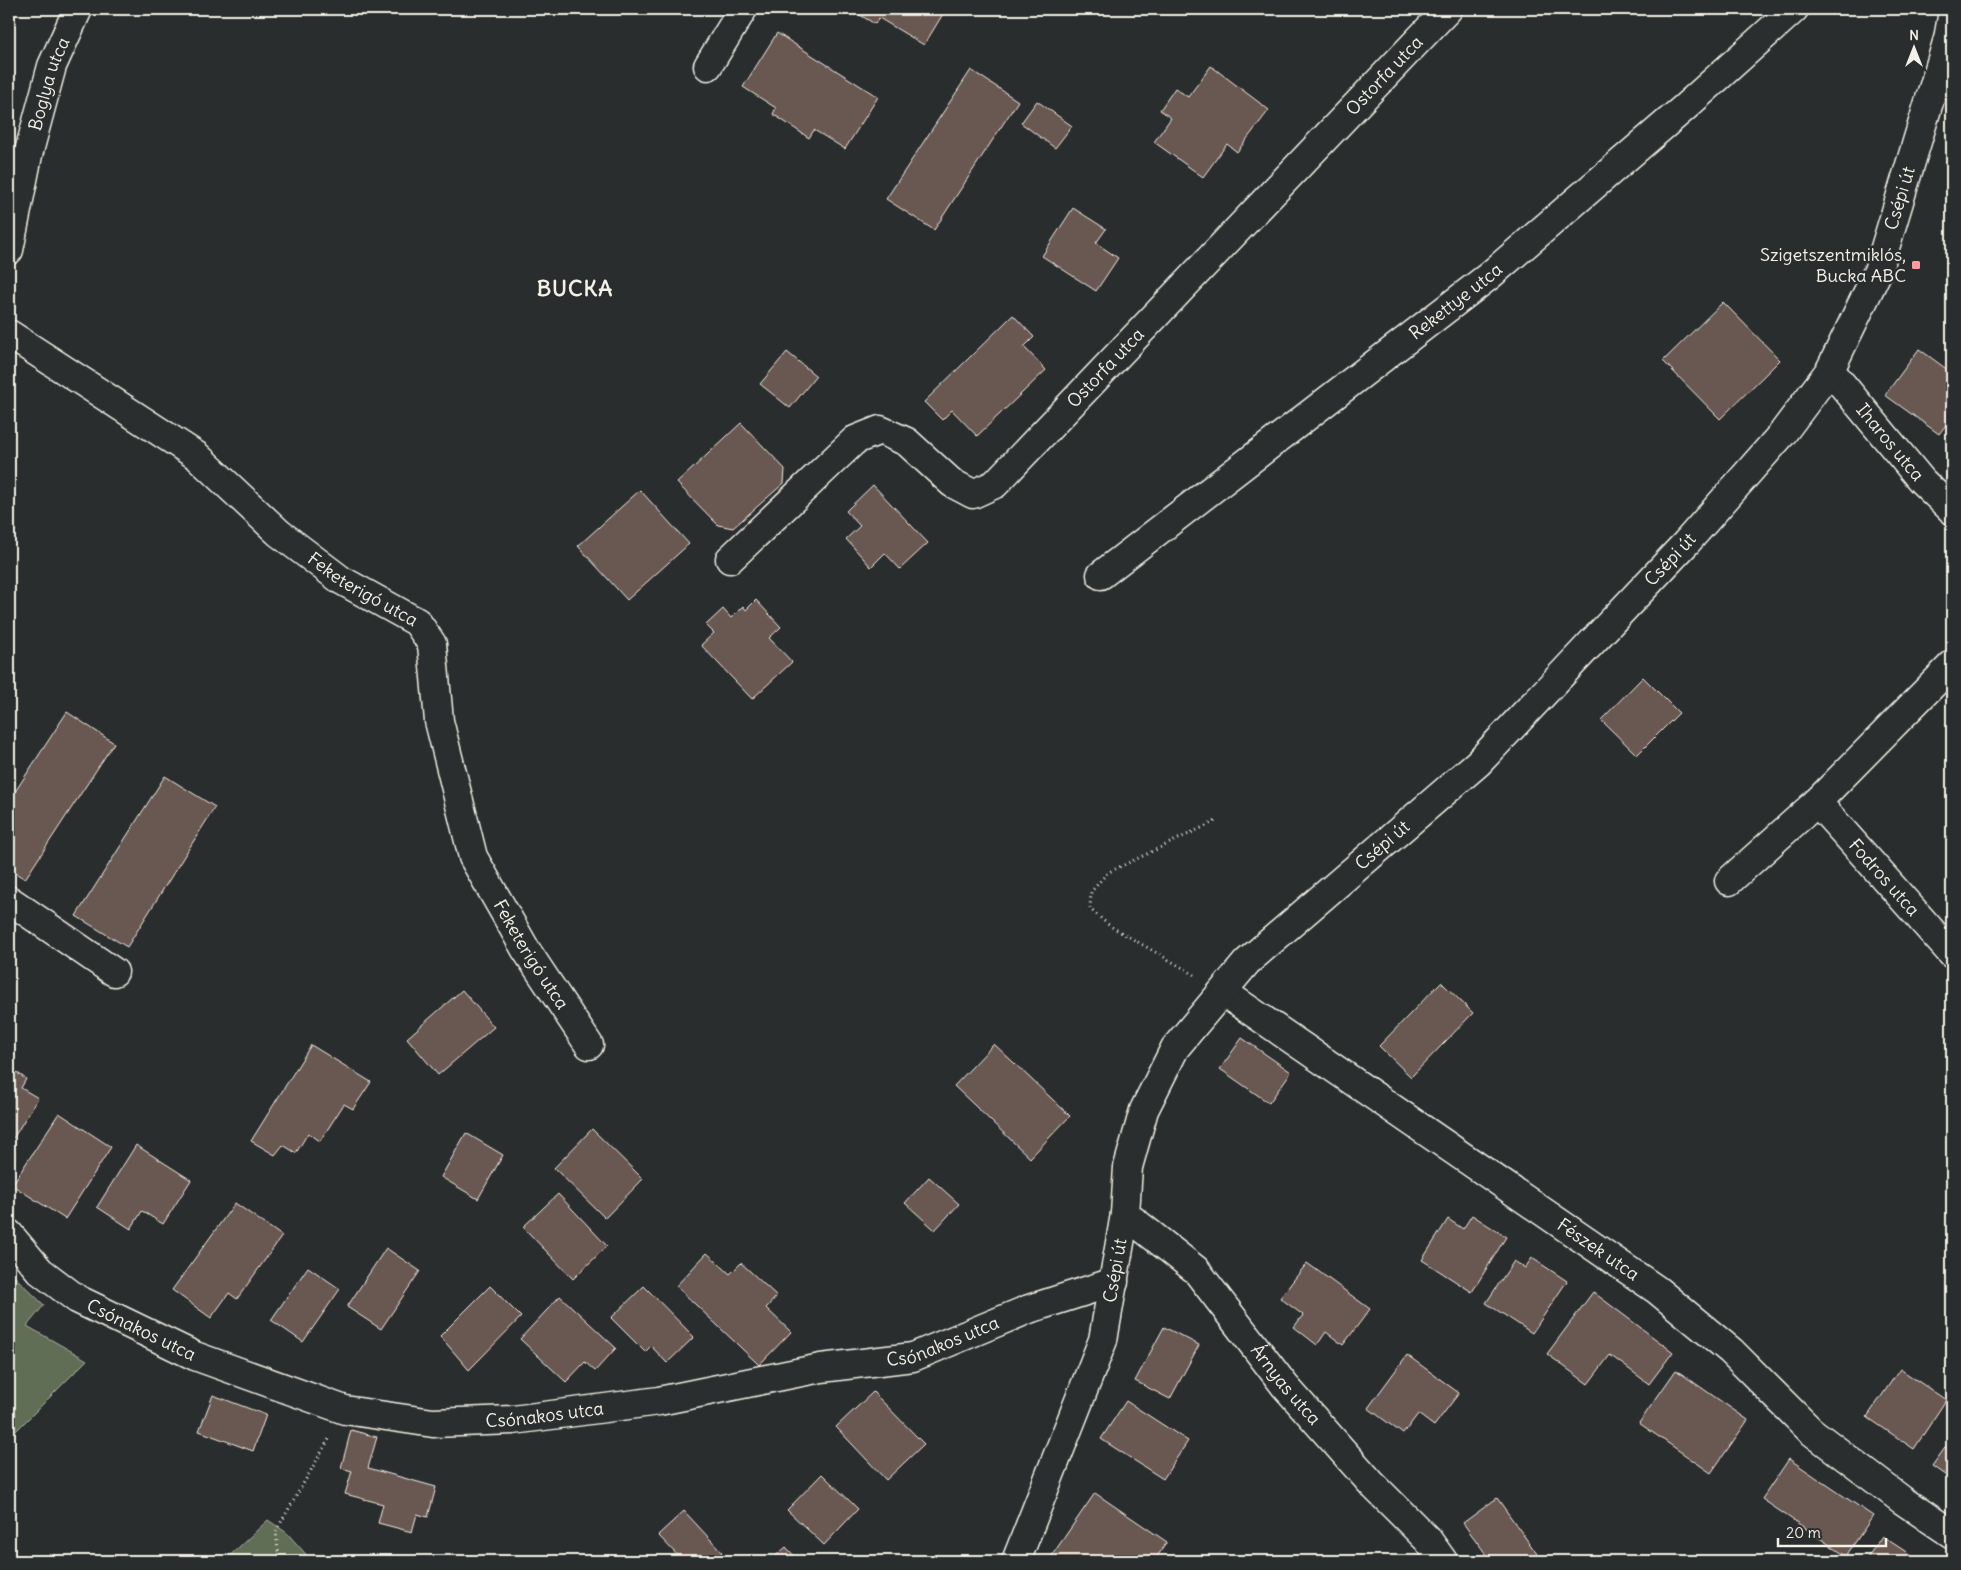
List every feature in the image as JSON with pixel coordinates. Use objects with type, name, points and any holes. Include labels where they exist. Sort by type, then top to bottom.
[{"type":"street","name":"Boglya utca","points":[[9,250],[28,155],[52,66],[78,9]]},
{"type":"street","points":[[708,66],[743,9]]},
{"type":"street","name":"Ostorfa utca","points":[[730,559],[855,440],[880,430],[906,442],[952,483],[973,494],[995,484],[1448,9]]},
{"type":"street","name":"Rekettye utca","points":[[1101,575],[1489,276],[1684,108],[1794,9]]},
{"type":"street","name":"Csépi út","points":[[1016,1561],[1103,1340],[1125,1214],[1128,1167],[1144,1110],[1176,1048],[1247,962],[1478,763],[1686,543],[1782,434],[1830,370],[1878,271],[1948,39],[1952,17]]},
{"type":"street","name":"Feketerigó utca","points":[[9,334],[197,456],[279,533],[341,580],[417,622],[432,644],[439,721],[473,857],[526,950],[589,1045]]},
{"type":"street","name":"Iharos utca","points":[[1830,370],[1922,481],[1952,510]]},
{"type":"street","points":[[1729,881],[1817,802],[1952,665]]},
{"type":"street","name":"Fodros utca","points":[[1817,802],[1952,954]]},
{"type":"street","points":[[9,900],[114,972]]},
{"type":"street","name":"Fészek utca","points":[[1223,992],[1657,1290],[1731,1351],[1811,1431],[1902,1500],[1952,1534]]},
{"type":"street","name":"Árnyas utca","points":[[1125,1214],[1196,1270],[1285,1386],[1372,1484],[1428,1540],[1443,1561]]},
{"type":"street","name":"Csónakos utca","points":[[9,1234],[40,1271],[77,1299],[195,1356],[345,1410],[442,1423],[513,1420],[658,1400],[821,1368],[913,1356],[1029,1309],[1114,1282]]},
{"type":"path","points":[[1216,820],[1107,873],[1091,892],[1090,909],[1110,926],[1223,992]]},
{"type":"path","points":[[280,1561],[276,1531],[345,1410]]},
{"type":"green space","points":[[9,1271],[44,1305],[27,1326],[87,1360],[9,1438]]},
{"type":"green space","points":[[268,1520],[287,1533],[312,1561],[224,1561]]},
{"type":"building","points":[[850,9],[946,9],[924,45],[879,18],[875,24]]},
{"type":"building","points":[[777,33],[878,97],[845,149],[814,130],[809,138],[773,114],[776,108],[743,87]]},
{"type":"building","points":[[1211,66],[1269,110],[1237,152],[1227,144],[1203,177],[1154,142],[1171,118],[1160,110],[1175,88],[1188,97]]},
{"type":"building","points":[[971,70],[1018,101],[934,230],[886,199]]},
{"type":"building","points":[[1037,101],[1072,126],[1055,148],[1021,123]]},
{"type":"building","points":[[1073,208],[1106,229],[1096,243],[1118,258],[1096,291],[1042,256]]},
{"type":"building","points":[[1723,302],[1780,360],[1720,419],[1663,361]]},
{"type":"building","points":[[1013,315],[1034,337],[1024,347],[1046,370],[977,436],[952,410],[942,420],[924,402]]},
{"type":"building","points":[[1919,349],[1952,373],[1952,417],[1939,434],[1885,395]]},
{"type":"building","points":[[787,352],[816,376],[790,408],[760,384]]},
{"type":"building","points":[[741,423],[785,469],[784,483],[733,528],[718,525],[677,483]]},
{"type":"building","points":[[873,485],[928,543],[900,569],[885,553],[871,567],[846,539],[860,526],[846,511]]},
{"type":"building","points":[[640,490],[689,544],[627,600],[578,546]]},
{"type":"building","points":[[756,600],[781,627],[769,638],[792,662],[752,699],[701,645],[714,633],[706,625],[723,609],[731,618],[743,606],[746,610]]},
{"type":"building","points":[[1643,677],[1679,713],[1637,755],[1601,720]]},
{"type":"building","points":[[67,712],[114,743],[25,879],[9,869],[9,801]]},
{"type":"building","points":[[165,776],[215,807],[127,947],[76,916]]},
{"type":"building","points":[[1441,982],[1473,1013],[1411,1077],[1379,1046]]},
{"type":"building","points":[[462,990],[494,1027],[438,1075],[407,1038]]},
{"type":"building","points":[[1242,1038],[1291,1072],[1269,1103],[1220,1069]]},
{"type":"building","points":[[994,1044],[1070,1116],[1030,1158],[954,1086]]},
{"type":"building","points":[[311,1045],[371,1082],[353,1109],[344,1104],[320,1141],[308,1133],[296,1153],[283,1145],[275,1155],[251,1141]]},
{"type":"building","points":[[9,1067],[26,1079],[21,1088],[38,1098],[9,1145]]},
{"type":"building","points":[[59,1113],[111,1147],[65,1219],[12,1185]]},
{"type":"building","points":[[592,1129],[643,1179],[605,1218],[554,1168]]},
{"type":"building","points":[[466,1133],[503,1155],[478,1199],[441,1177]]},
{"type":"building","points":[[136,1145],[191,1180],[163,1224],[142,1211],[131,1229],[97,1207]]},
{"type":"building","points":[[929,1177],[959,1204],[935,1230],[905,1203]]},
{"type":"building","points":[[558,1194],[607,1246],[573,1279],[523,1227]]},
{"type":"building","points":[[235,1203],[282,1236],[237,1299],[229,1293],[211,1318],[172,1290]]},
{"type":"building","points":[[1472,1215],[1506,1237],[1472,1292],[1422,1260],[1448,1219],[1463,1229]]},
{"type":"building","points":[[386,1248],[420,1271],[381,1329],[347,1307]]},
{"type":"building","points":[[707,1253],[730,1274],[741,1263],[777,1296],[766,1308],[791,1332],[759,1365],[676,1286]]},
{"type":"building","points":[[1532,1258],[1567,1281],[1532,1333],[1486,1303],[1514,1261],[1525,1268]]},
{"type":"building","points":[[1307,1263],[1370,1309],[1343,1345],[1326,1332],[1317,1345],[1294,1327],[1303,1315],[1280,1298]]},
{"type":"building","points":[[308,1267],[340,1289],[303,1342],[271,1320]]},
{"type":"building","points":[[490,1286],[521,1317],[469,1370],[440,1336]]},
{"type":"building","points":[[644,1286],[694,1337],[667,1363],[651,1346],[645,1352],[611,1318]]},
{"type":"building","points":[[1593,1292],[1673,1352],[1649,1384],[1610,1355],[1588,1384],[1547,1354]]},
{"type":"building","points":[[560,1296],[616,1348],[595,1371],[585,1362],[566,1382],[520,1339]]},
{"type":"building","points":[[1164,1327],[1199,1345],[1170,1399],[1135,1381]]},
{"type":"building","points":[[1407,1355],[1459,1393],[1434,1426],[1418,1414],[1403,1434],[1368,1408]]},
{"type":"building","points":[[1900,1369],[1946,1400],[1914,1449],[1867,1417]]},
{"type":"building","points":[[1676,1370],[1748,1420],[1711,1473],[1639,1423]]},
{"type":"building","points":[[873,1392],[924,1444],[886,1480],[836,1427]]},
{"type":"building","points":[[213,1395],[266,1415],[253,1451],[199,1431]]},
{"type":"building","points":[[1126,1401],[1188,1441],[1163,1479],[1101,1439]]},
{"type":"building","points":[[351,1430],[377,1437],[368,1468],[436,1487],[428,1517],[417,1514],[412,1532],[378,1523],[383,1504],[345,1494],[352,1471],[341,1468]]},
{"type":"building","points":[[1952,1438],[1952,1480],[1932,1466]]},
{"type":"building","points":[[1789,1459],[1873,1516],[1846,1556],[1762,1499]]},
{"type":"building","points":[[822,1474],[858,1509],[824,1545],[787,1510]]},
{"type":"building","points":[[1952,1480],[1952,1491],[1946,1487]]},
{"type":"building","points":[[1095,1493],[1167,1542],[1154,1561],[1048,1561]]},
{"type":"building","points":[[1497,1498],[1542,1561],[1491,1561],[1463,1523]]},
{"type":"building","points":[[684,1511],[722,1552],[712,1561],[683,1561],[658,1535]]},
{"type":"building","points":[[1882,1536],[1920,1561],[1865,1561]]},
{"type":"building","points":[[786,1547],[799,1561],[770,1561]]},
{"type":"place","name":"Szigetszentmiklós, Bucka ABC","points":[[1916,265]]},
{"type":"district","name":"BUCKA","points":[[575,288]]}]
